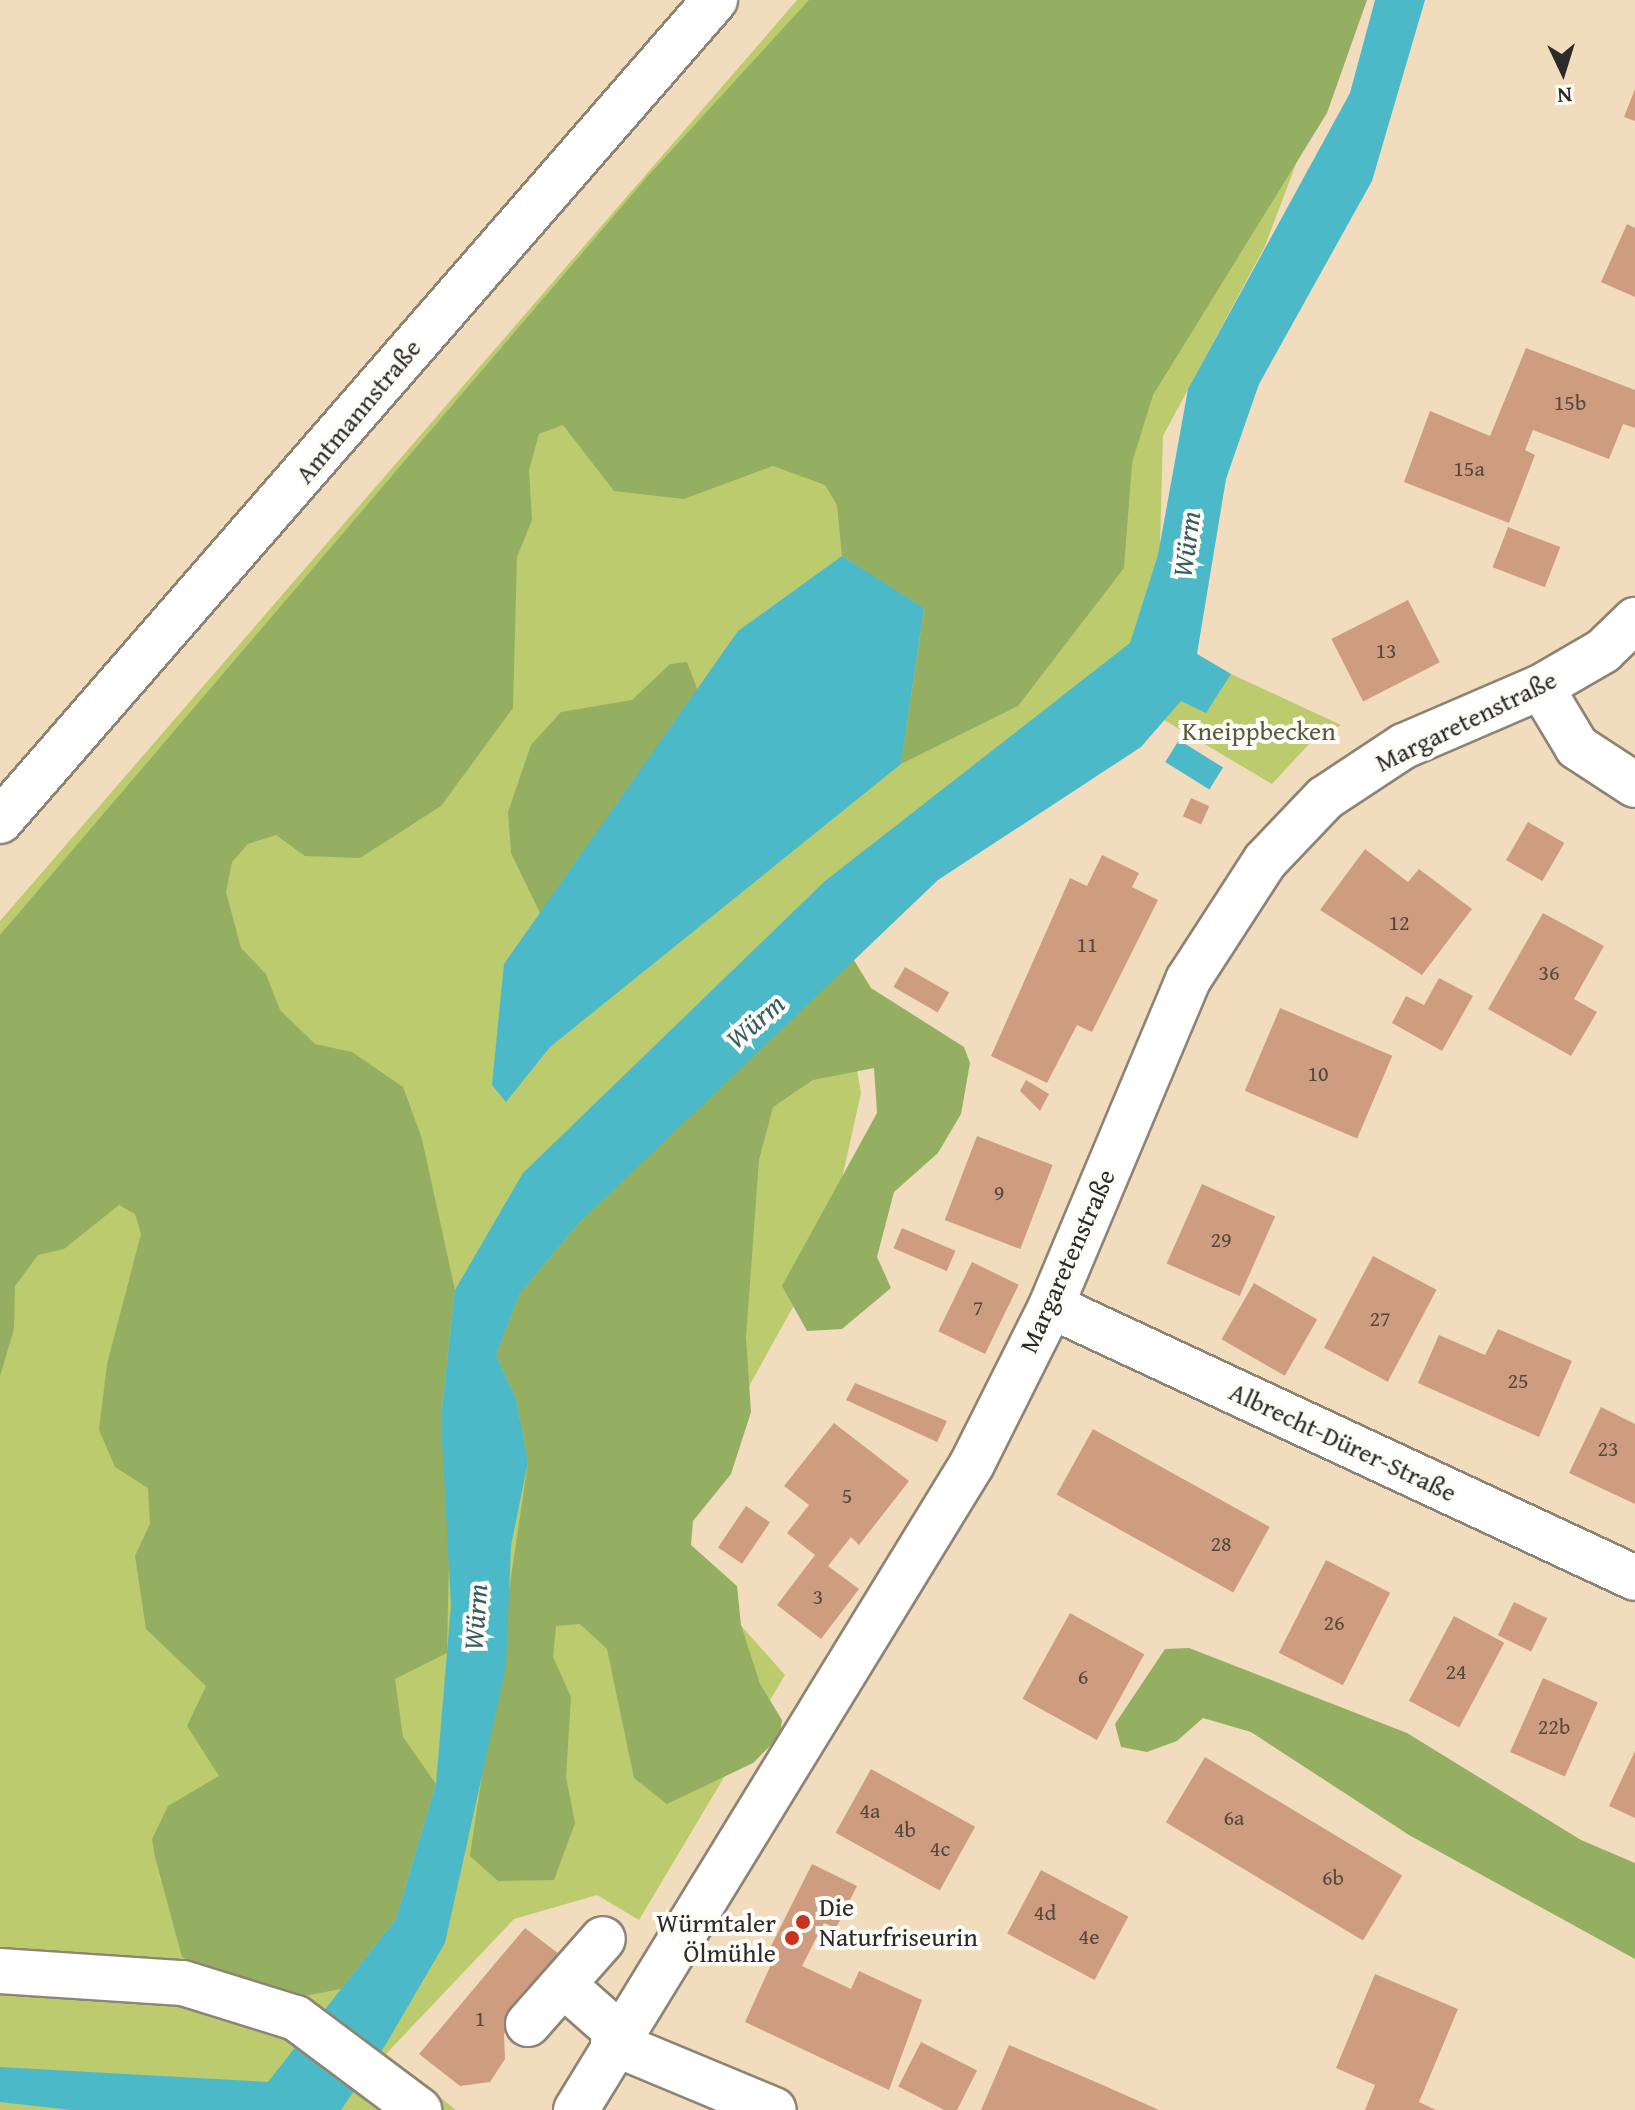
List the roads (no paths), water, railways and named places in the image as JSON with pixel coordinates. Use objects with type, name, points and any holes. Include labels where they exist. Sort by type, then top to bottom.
[{"type":"street","name":"Amtmannstraße","points":[[0,821],[715,0]]},
{"type":"street","name":"Margaretenstraße","points":[[576,2110],[616,2039],[972,1464],[1051,1306],[1188,980],[1265,861],[1325,798],[1404,746],[1541,687],[1603,651],[1635,620]]},
{"type":"street","points":[[1541,687],[1577,747],[1635,785]]},
{"type":"street","name":"Albrecht-Dürer-Straße","points":[[1051,1306],[1635,1578]]},
{"type":"street","points":[[528,2024],[566,1987],[603,1939]]},
{"type":"street","points":[[0,1971],[183,1983],[296,2018],[403,2098]]},
{"type":"street","points":[[566,1987],[616,2039],[774,2110]]},
{"type":"water","name":"Würm","points":[[1375,0],[1425,0],[1372,181],[1259,384],[1226,479],[1197,654],[1231,674],[1206,713],[1181,701],[1141,747],[938,880],[580,1222],[520,1293],[496,1355],[516,1399],[528,1462],[511,1546],[506,1667],[445,1943],[386,2044],[341,2110],[71,2110],[0,2102],[0,2067],[268,2082],[396,1919],[436,1784],[451,1605],[441,1419],[455,1290],[523,1173],[825,881],[1130,643],[1158,555],[1188,389],[1350,93]]},
{"type":"water","points":[[842,556],[924,608],[901,764],[550,1047],[506,1102],[492,1085],[504,964],[738,631]]},
{"type":"water","points":[[1179,740],[1223,768],[1209,790],[1165,762]]},
{"type":"place","name":"Die Naturfriseurin","points":[[803,1922]]},
{"type":"place","name":"Würmtaler Ölmühle","points":[[792,1938]]},
{"type":"park label","name":"Kneippbecken","points":[[1259,731]]}]
